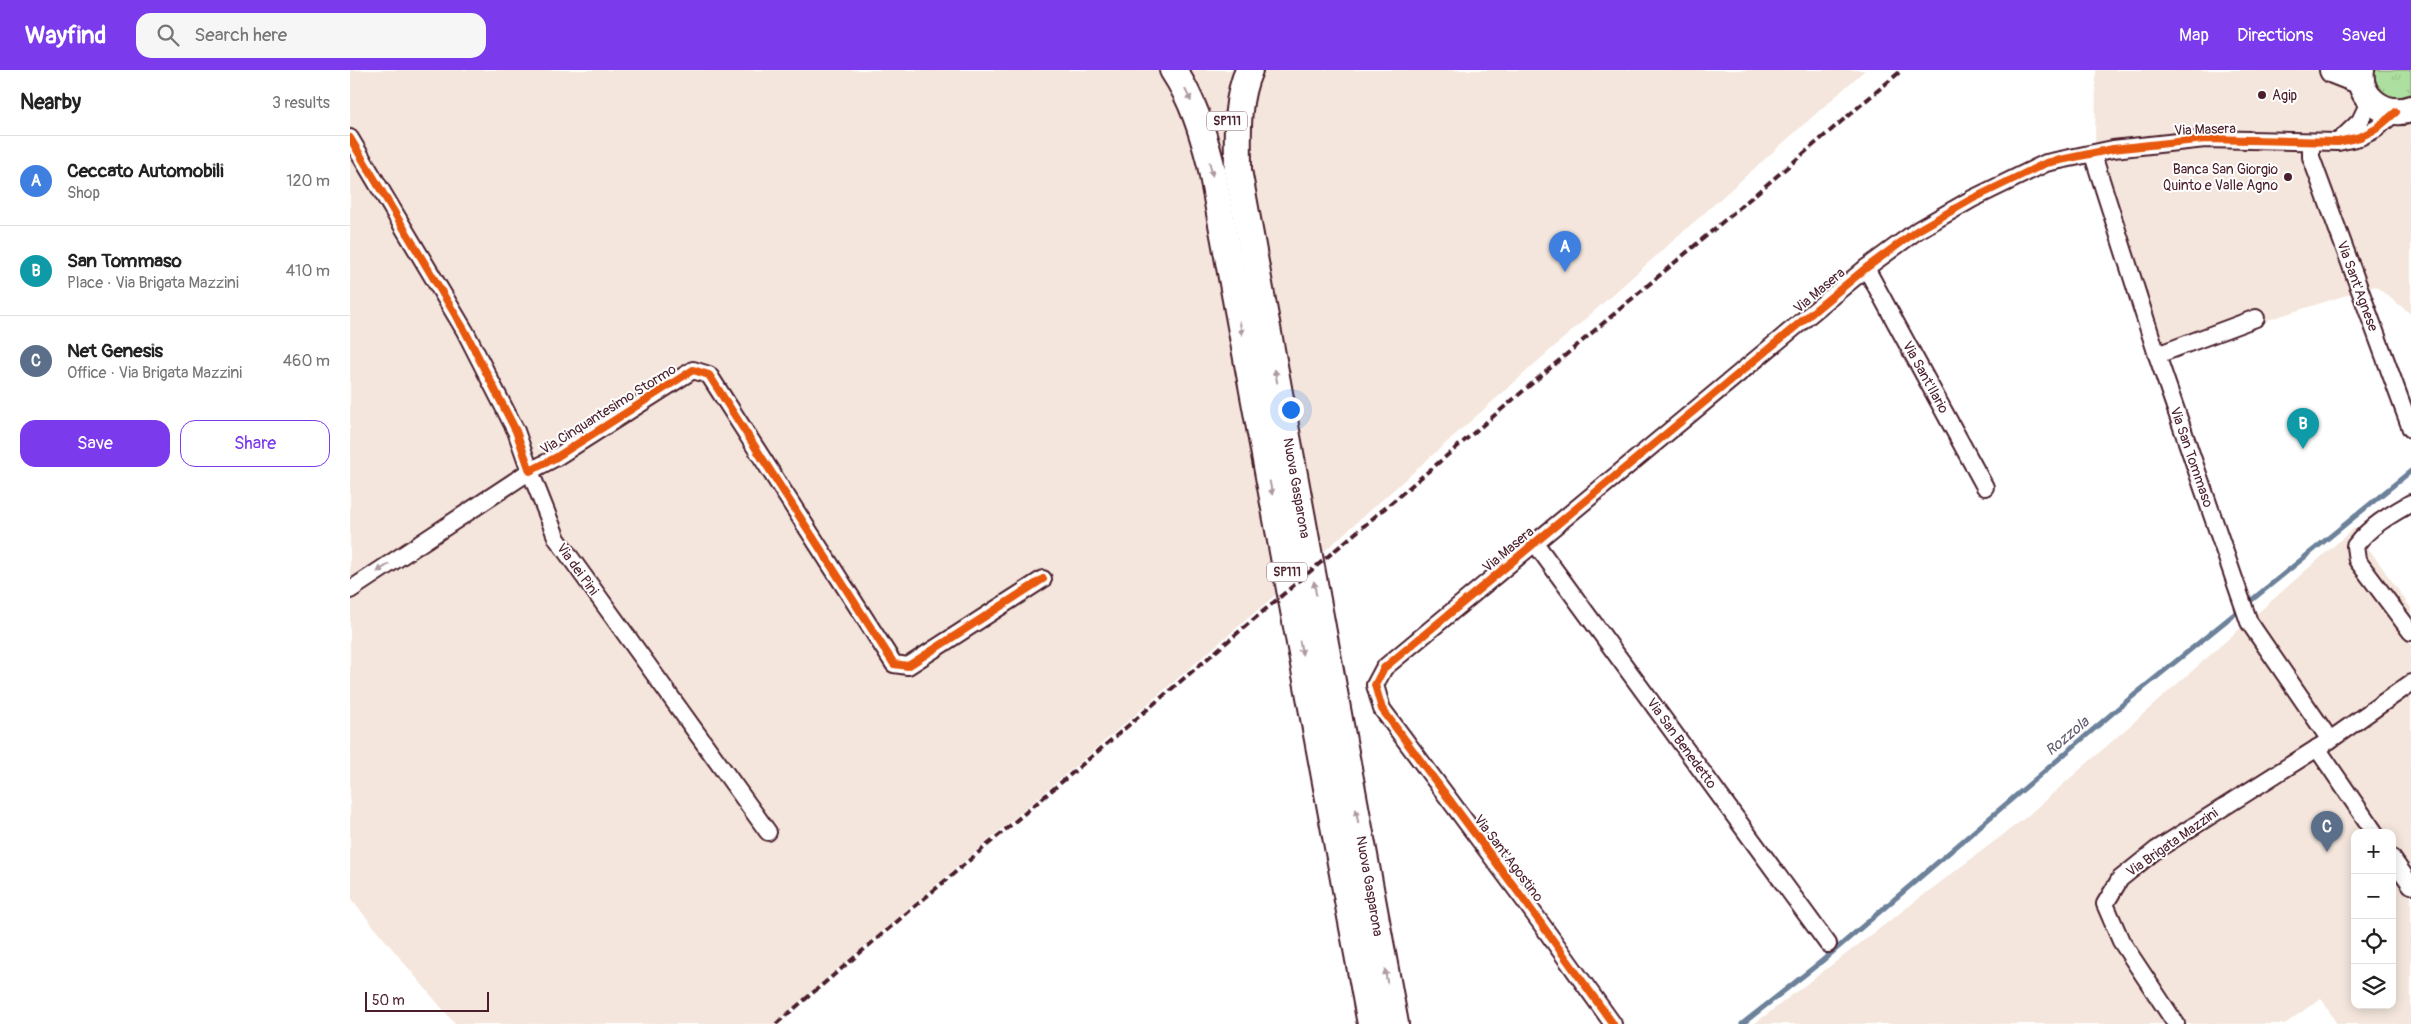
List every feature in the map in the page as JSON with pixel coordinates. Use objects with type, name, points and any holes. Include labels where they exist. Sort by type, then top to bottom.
[{"type":"main road","name":"Nuova Gasparona","points":[[1173,70],[1186,90],[1200,121],[1214,185],[1371,1024]]},
{"type":"main road","name":"SP111","points":[[1230,70],[1226,115],[1230,143],[1238,170]]},
{"type":"main road","name":"Nuova Gasparona","points":[[1249,70],[1243,83],[1237,114],[1238,170],[1395,1024]]},
{"type":"main road","points":[[2333,70],[2364,84],[2382,108],[2404,111]]},
{"type":"street","points":[[2338,142],[2360,121],[2364,84]]},
{"type":"street","name":"Via Masera","points":[[1382,709],[1375,685],[1384,668],[1866,268],[1918,230],[2009,180],[2046,163],[2093,155],[2113,149],[2206,139],[2338,142],[2360,137],[2404,111]]},
{"type":"street","name":"Via Cinquantesimo Stormo","points":[[350,137],[465,331],[516,431],[530,471],[555,458],[692,370],[709,375],[894,664],[908,666],[1043,579]]},
{"type":"street","name":"Via Sant'Agnese","points":[[2311,142],[2311,157],[2411,429]]},
{"type":"street","name":"Via San Tommaso","points":[[2093,155],[2157,355],[2236,590],[2249,622],[2323,744]]},
{"type":"street","name":"Via Sant'Ilario","points":[[1866,268],[1986,487]]},
{"type":"street","points":[[2157,355],[2256,318]]},
{"type":"street","points":[[350,590],[530,471]]},
{"type":"street","name":"Via dei Pini","points":[[530,471],[556,539],[768,832]]},
{"type":"street","points":[[2411,503],[2364,534],[2355,546],[2357,560],[2411,632]]},
{"type":"street","name":"Via San Benedetto","points":[[1535,543],[1828,944]]},
{"type":"street","name":"Via Brigata Mazzini","points":[[2176,1024],[2121,941],[2105,904],[2120,879],[2156,850],[2323,744],[2411,683]]},
{"type":"street","name":"Via Sant'Agostino","points":[[1382,709],[1528,904],[1613,1024]]},
{"type":"street","points":[[2323,744],[2373,829]]},
{"type":"street","points":[[2396,864],[2411,885]]},
{"type":"shaded area","points":[[350,70],[1865,70],[1274,596],[774,1024],[455,1024],[350,898]]},
{"type":"shaded area","points":[[2096,70],[2411,70],[2411,314],[2375,286],[2157,355],[2095,151]]},
{"type":"shaded area","points":[[2354,528],[2411,608],[2411,1024],[2337,1024],[2321,998],[2285,1024],[1754,1024],[2025,818]]},
{"type":"green space","points":[[2375,70],[2411,70],[2411,93],[2397,98],[2385,94],[2377,84]]},
{"type":"waterway","name":"Rozzola","points":[[1742,1024],[1822,961],[2122,705],[2411,471]]},
{"type":"railway","points":[[776,1024],[1902,70]]},
{"type":"cycle path","points":[[1613,1024],[1527,904],[1382,709],[1375,685],[1384,668],[1866,268],[1918,230],[1972,199],[2046,163],[2113,149],[2205,139],[2338,142],[2360,137],[2376,129],[2396,112]]},
{"type":"cycle path","points":[[350,138],[465,331],[516,431],[530,471],[555,458],[693,370],[709,375],[894,664],[908,666],[1043,579]]},
{"type":"place","name":"Agip","points":[[2262,95]]},
{"type":"place","name":"Banca San Giorgio Quinto e Valle Agno","points":[[2288,177]]},
{"type":"place","name":"Ceccato Automobili","points":[[1565,272]]},
{"type":"place","name":"San Tommaso","points":[[2303,449]]},
{"type":"place","name":"Net Genesis","points":[[2327,852]]}]
